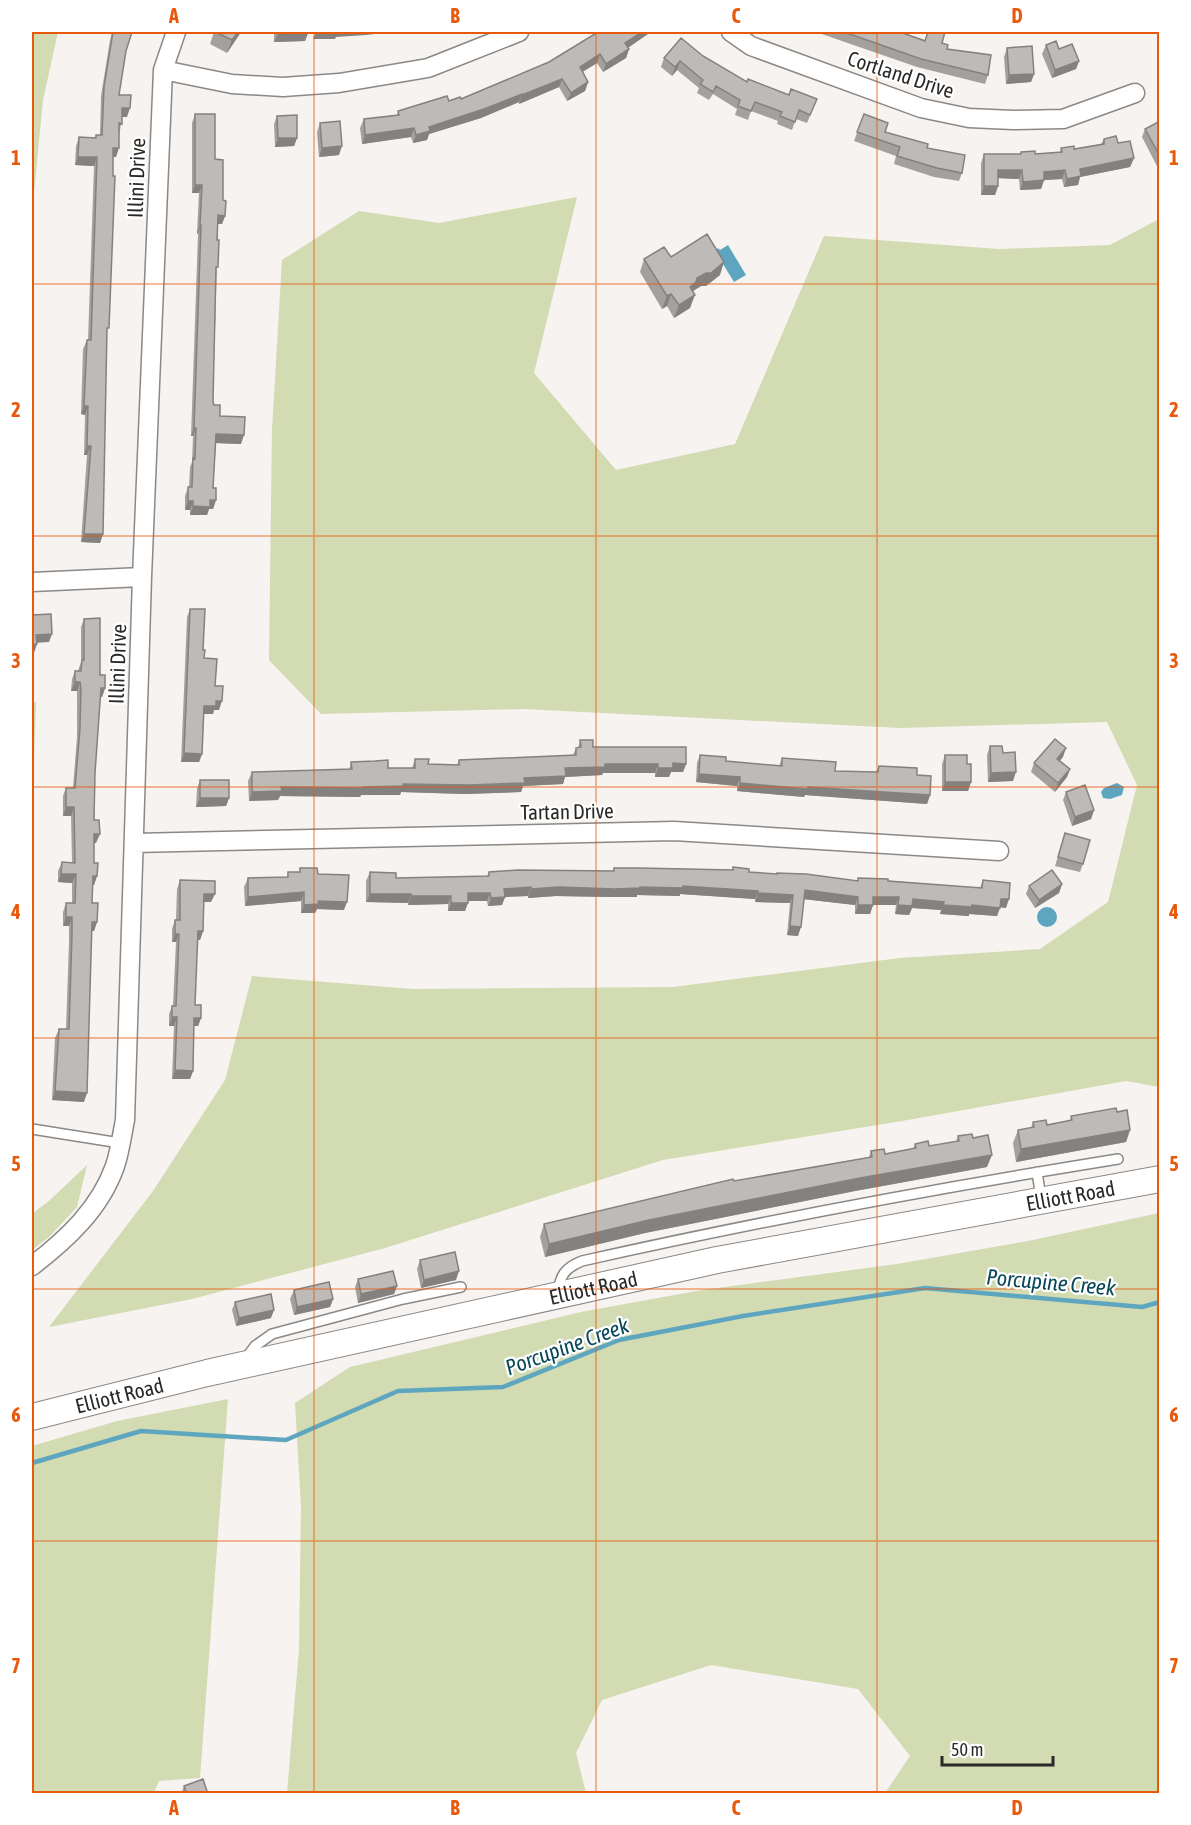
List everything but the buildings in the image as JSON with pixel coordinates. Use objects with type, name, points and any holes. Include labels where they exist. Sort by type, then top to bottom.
[{"type":"street","name":"Illini Drive","points":[[32,1266],[80,1224],[97,1201],[115,1166],[125,1120],[142,577],[163,70],[176,32]]},
{"type":"street","points":[[163,70],[232,84],[283,87],[339,83],[428,68],[519,32]]},
{"type":"street","name":"Cortland Drive","points":[[731,32],[751,46],[921,108],[969,118],[1063,119],[1135,93]]},
{"type":"street","points":[[32,582],[142,577]]},
{"type":"street","name":"Tartan Drive","points":[[134,843],[674,831],[999,851]]},
{"type":"street","name":"Elliott Road","points":[[32,1417],[242,1365],[717,1260],[1160,1179]]},
{"type":"lane","points":[[32,1129],[120,1143]]},
{"type":"lane","points":[[558,1295],[559,1280],[563,1273],[569,1266],[582,1262],[717,1231],[854,1204],[1118,1159]]},
{"type":"lane","points":[[1037,1172],[1042,1200]]},
{"type":"lane","points":[[242,1365],[255,1346],[272,1334],[403,1299],[461,1287]]},
{"type":"green space","points":[[32,32],[58,32],[43,100],[32,214]]},
{"type":"green space","points":[[577,197],[534,373],[616,470],[735,444],[824,236],[999,249],[1110,245],[1159,219],[1159,1087],[1126,1081],[663,1160],[385,1248],[192,1299],[49,1327],[153,1191],[225,1080],[252,976],[413,989],[673,987],[900,958],[1040,949],[1108,902],[1137,785],[1107,722],[900,728],[524,709],[321,714],[269,660],[272,429],[282,260],[359,211],[439,223]]},
{"type":"green space","points":[[32,702],[36,702],[32,819]]},
{"type":"green space","points":[[87,1165],[77,1207],[49,1237],[32,1250],[32,1214]]},
{"type":"green space","points":[[1159,1213],[1159,1793],[885,1793],[910,1756],[858,1689],[711,1665],[602,1700],[576,1753],[586,1793],[287,1793],[299,1650],[301,1506],[295,1403],[350,1367],[581,1312],[702,1290],[897,1264],[1028,1241]]},
{"type":"green space","points":[[228,1399],[200,1778],[159,1781],[154,1793],[32,1793],[32,1446],[117,1421]]},
{"type":"water","points":[[728,245],[746,275],[734,282],[715,251]]},
{"type":"water","points":[[1117,783],[1124,787],[1122,795],[1110,799],[1103,798],[1101,792],[1104,788]]},
{"type":"water","points":[[1047,907],[1054,910],[1057,917],[1054,924],[1047,927],[1040,924],[1037,917],[1040,910]]},
{"type":"waterway","name":"Porcupine Creek","points":[[32,1463],[141,1431],[286,1440],[398,1391],[503,1387],[619,1340],[743,1316],[925,1288],[1142,1307],[1160,1302]]}]
